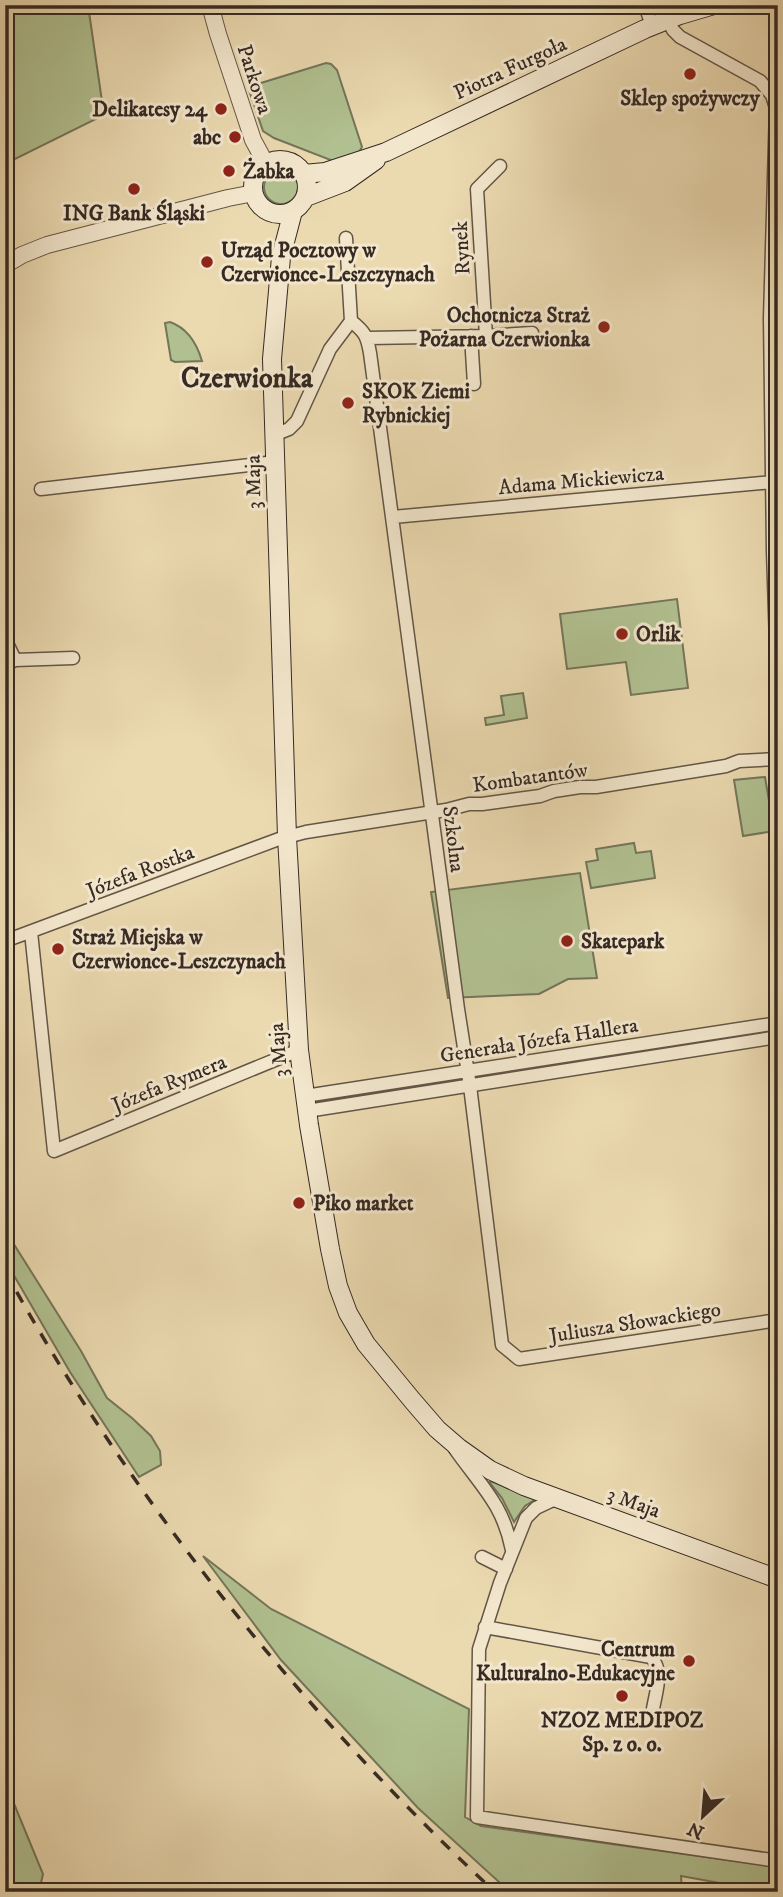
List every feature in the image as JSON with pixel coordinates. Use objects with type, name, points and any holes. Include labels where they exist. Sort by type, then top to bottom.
[{"type":"main road","name":"Piotra Furgoła","points":[[304,174],[325,172],[386,152],[660,23],[715,5]]},
{"type":"main road","name":"Piotra Furgoła","points":[[306,197],[351,178],[386,152]]},
{"type":"main road","points":[[277,160],[287,161],[297,166],[304,174],[307,183],[306,197],[293,211],[281,214],[268,211],[258,202],[254,185],[256,177],[266,164],[277,160]]},
{"type":"main road","name":"3 Maja","points":[[268,211],[281,257]]},
{"type":"main road","name":"3 Maja","points":[[293,211],[281,257],[272,359],[287,837],[299,1050],[334,1271],[343,1300],[366,1344],[412,1401],[465,1453],[498,1474],[556,1498],[778,1579]]},
{"type":"street","name":"Parkowa","points":[[210,5],[253,141],[266,164]]},
{"type":"street","points":[[645,5],[660,23],[676,34],[760,81],[769,90],[776,108],[775,454],[772,482],[778,706]]},
{"type":"street","name":"Rynek","points":[[486,336],[477,189],[500,166]]},
{"type":"street","points":[[5,265],[47,245],[254,193]]},
{"type":"street","points":[[274,435],[289,429],[297,421],[330,349],[351,321],[346,237]]},
{"type":"street","points":[[351,321],[368,338],[445,333],[486,336],[533,333]]},
{"type":"street","points":[[471,336],[474,384]]},
{"type":"street","name":"Szkolna","points":[[368,338],[470,1086],[502,1345]]},
{"type":"street","points":[[41,489],[275,462]]},
{"type":"street","name":"Adama Mickiewicza","points":[[393,517],[772,482]]},
{"type":"street","points":[[5,639],[10,662],[73,658]]},
{"type":"street","name":"Kombatantów","points":[[287,837],[469,804],[540,796],[554,791],[726,766],[739,761],[778,759]]},
{"type":"street","name":"Józefa Rostka","points":[[5,941],[287,837]]},
{"type":"street","name":"Józefa Rymera","points":[[31,932],[54,1151],[299,1050]]},
{"type":"street","name":"Generała Józefa Hallera","points":[[306,1104],[468,1071],[778,1023]]},
{"type":"street","name":"Generała Józefa Hallera","points":[[306,1104],[470,1086],[778,1037]]},
{"type":"street","name":"Juliusza Słowackiego","points":[[502,1345],[519,1359],[778,1320]]},
{"type":"street","points":[[444,1435],[495,1502],[507,1525],[512,1551]]},
{"type":"street","points":[[556,1498],[540,1505],[528,1515],[512,1551],[479,1649],[477,1817],[778,1861]]},
{"type":"street","points":[[482,1557],[506,1569]]},
{"type":"street","points":[[485,1627],[651,1657],[657,1663],[659,1671],[653,1709]]},
{"type":"green space","points":[[5,5],[88,5],[104,115],[5,164]]},
{"type":"green space","points":[[326,63],[337,70],[362,147],[359,152],[333,161],[274,138],[263,131],[249,90],[251,86]]},
{"type":"green space","points":[[281,170],[293,175],[298,187],[293,199],[281,204],[269,199],[264,187],[269,175]]},
{"type":"green space","points":[[170,322],[190,337],[202,361],[171,360],[165,323]]},
{"type":"green space","name":"Orlik","points":[[677,599],[688,688],[631,695],[626,662],[567,669],[560,614]]},
{"type":"green space","points":[[523,693],[527,718],[486,725],[485,718],[504,715],[501,696]]},
{"type":"green space","points":[[765,777],[774,831],[743,836],[734,780]]},
{"type":"green space","points":[[634,843],[636,853],[651,851],[655,878],[591,888],[586,862],[598,860],[596,849]]},
{"type":"green space","points":[[580,873],[597,978],[568,979],[539,994],[448,998],[431,892]]},
{"type":"green space","points":[[5,1230],[81,1351],[107,1398],[151,1436],[160,1451],[161,1465],[139,1477],[70,1372],[5,1260]]},
{"type":"green space","points":[[489,1482],[536,1499],[525,1506],[514,1522],[502,1498]]},
{"type":"green space","points":[[203,1556],[271,1609],[469,1709],[465,1817],[481,1826],[778,1867],[778,1892],[681,1876],[682,1892],[510,1892],[418,1808],[281,1660]]},
{"type":"green space","points":[[10,1794],[43,1874],[39,1892],[5,1892],[5,1815]]},
{"type":"railway","points":[[5,1271],[54,1356],[108,1440],[225,1601],[355,1752],[424,1824],[495,1892]]},
{"type":"place","name":"Sklep spożywczy","points":[[690,74]]},
{"type":"place","name":"Delikatesy 24","points":[[221,109]]},
{"type":"place","name":"abc","points":[[235,137]]},
{"type":"place","name":"Żabka","points":[[229,171]]},
{"type":"place","name":"ING Bank Śląski","points":[[134,189]]},
{"type":"place","name":"Urząd Pocztowy w Czerwionce-Leszczynach","points":[[207,262]]},
{"type":"place","name":"Ochotnicza Straż Pożarna Czerwionka","points":[[604,327]]},
{"type":"place","name":"SKOK Ziemi Rybnickiej","points":[[348,403]]},
{"type":"place","name":"Orlik","points":[[622,634]]},
{"type":"place","name":"Skatepark","points":[[567,941]]},
{"type":"place","name":"Straż Miejska w Czerwionce-Leszczynach","points":[[58,949]]},
{"type":"place","name":"Piko market","points":[[299,1203]]},
{"type":"place","name":"Centrum Kulturalno-Edukacyjne","points":[[689,1661]]},
{"type":"place","name":"NZOZ MEDIPOZ Sp. z o. o.","points":[[622,1696]]},
{"type":"district","name":"Czerwionka","points":[[247,377]]}]
